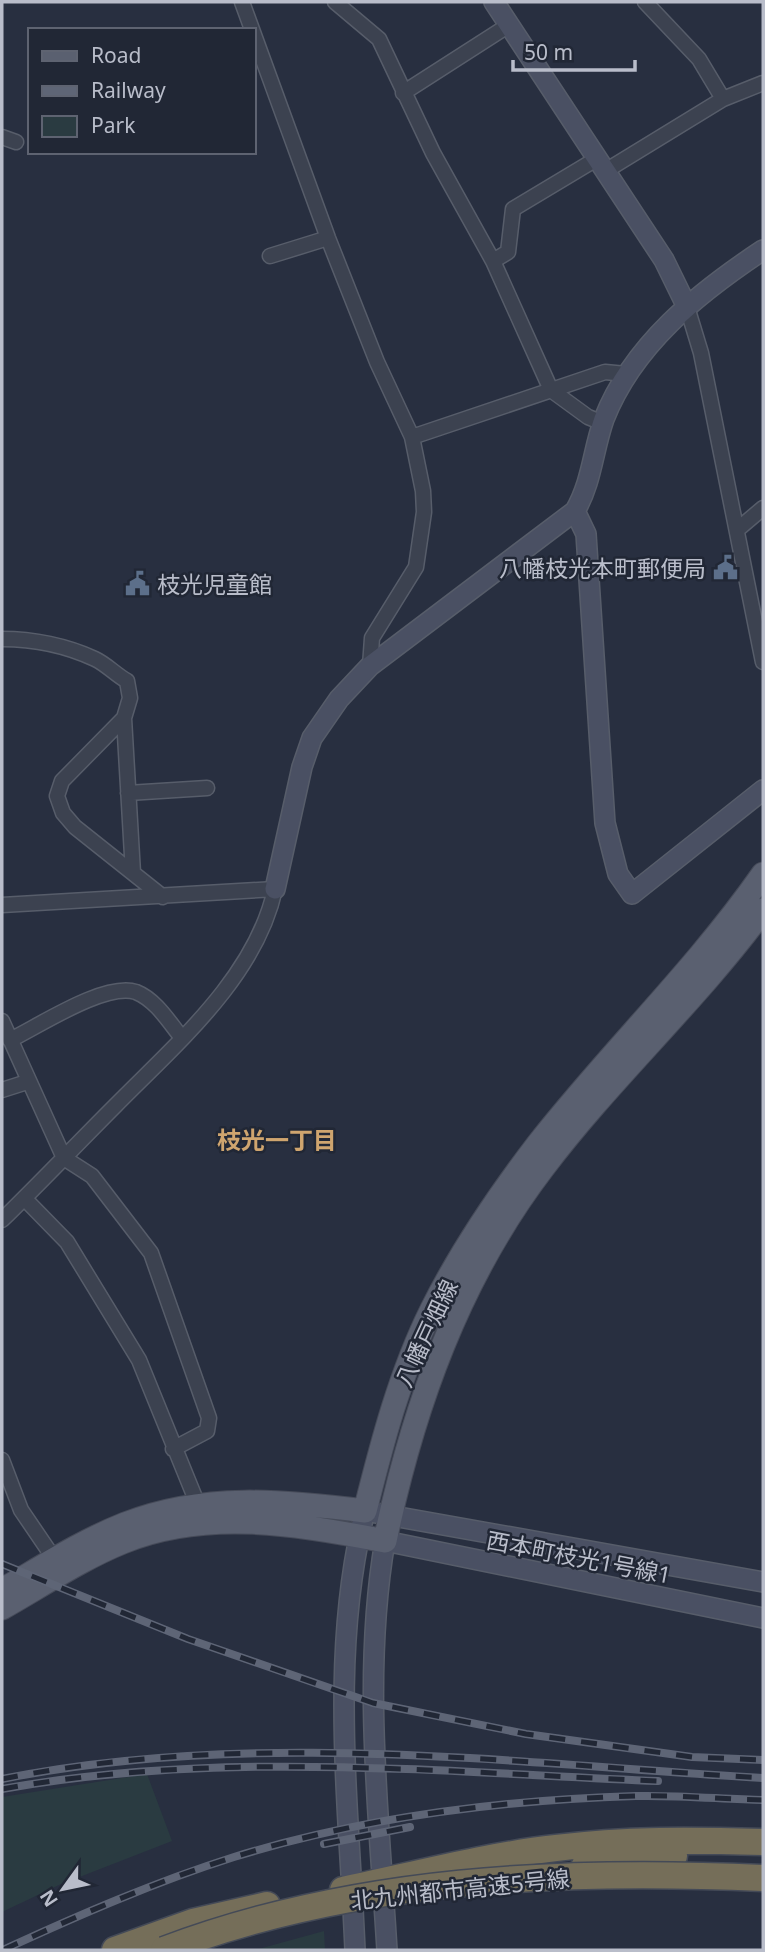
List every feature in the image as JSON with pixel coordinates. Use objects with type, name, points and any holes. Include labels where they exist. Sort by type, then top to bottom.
[{"type":"highway","points":[[115,1950],[249,1931],[353,1897],[383,1891],[519,1876],[671,1848],[763,1842]]},
{"type":"highway","points":[[671,1848],[763,1854]]},
{"type":"highway","name":"北九州都市高速5号線","points":[[164,1950],[301,1910],[370,1896],[478,1882],[654,1873],[763,1878]]},
{"type":"main road","name":"八幡戸畑線","points":[[365,1511],[391,1414],[418,1340],[433,1308],[484,1222],[538,1144],[716,936],[763,874]]},
{"type":"main road","name":"八幡戸畑線","points":[[386,1541],[423,1395],[468,1289],[500,1231],[566,1139],[708,979],[763,910]]},
{"type":"main road","points":[[2,1590],[123,1525],[198,1505],[257,1500],[365,1511]]},
{"type":"main road","points":[[2,1608],[109,1547],[175,1527],[247,1522],[302,1527],[386,1541]]},
{"type":"street","points":[[242,2],[252,28]]},
{"type":"street","points":[[335,2],[379,38],[403,93],[493,261],[551,390],[588,417],[603,423]]},
{"type":"street","points":[[494,2],[664,260],[687,307],[701,354],[763,662]]},
{"type":"street","points":[[645,2],[699,60],[723,99]]},
{"type":"street","points":[[403,93],[509,25]]},
{"type":"street","points":[[256,40],[377,362],[412,437],[424,512],[416,567],[372,638],[370,666]]},
{"type":"street","points":[[493,261],[508,252],[513,209],[723,99],[763,83]]},
{"type":"street","points":[[2,137],[16,142]]},
{"type":"street","points":[[270,256],[328,237]]},
{"type":"street","points":[[2,1220],[182,1038],[211,1006],[243,962],[270,915],[302,767],[312,738],[339,699],[370,666],[575,511],[586,491],[603,423],[626,374],[687,307],[763,250]]},
{"type":"street","points":[[412,437],[606,372],[626,374]]},
{"type":"street","points":[[737,530],[763,508]]},
{"type":"street","points":[[575,511],[586,534],[605,823],[618,874],[632,894],[763,790]]},
{"type":"street","points":[[2,639],[38,641],[96,659],[127,681],[130,698],[124,718],[133,873]]},
{"type":"street","points":[[124,718],[62,781],[57,796],[63,813],[75,827],[163,897]]},
{"type":"street","points":[[128,793],[207,788]]},
{"type":"street","points":[[2,905],[275,889]]},
{"type":"street","points":[[10,1040],[103,993],[135,992],[154,1004],[182,1038]]},
{"type":"street","points":[[2,1021],[27,1082],[64,1158],[92,1177],[151,1253],[209,1419],[206,1431],[173,1448]]},
{"type":"street","points":[[2,1090],[27,1082]]},
{"type":"street","points":[[24,1198],[67,1242],[139,1360],[198,1505]]},
{"type":"street","points":[[2,1460],[21,1510],[55,1560]]},
{"type":"street","points":[[355,1950],[343,1671],[348,1598],[365,1511]]},
{"type":"street","name":"西本町枝光1号線1","points":[[365,1511],[763,1582]]},
{"type":"street","name":"西本町枝光1号線1","points":[[386,1541],[763,1618]]},
{"type":"street","name":"八幡戸畑線","points":[[386,1541],[376,1608],[374,1670],[387,1950]]},
{"type":"green space","points":[[147,1774],[172,1841],[59,1885],[2,1912],[2,1797]]},
{"type":"green space","points":[[324,1931],[325,1950],[255,1950]]},
{"type":"railway","points":[[2,1564],[188,1639],[373,1703],[526,1734],[692,1757],[763,1760]]},
{"type":"railway","points":[[2,1779],[96,1764],[191,1756],[286,1753],[478,1759],[763,1778]]},
{"type":"railway","points":[[2,1789],[84,1777],[247,1767],[411,1769],[658,1781]]},
{"type":"railway","points":[[3,1950],[175,1877],[283,1843],[383,1821],[484,1807],[585,1798],[652,1796],[763,1800]]},
{"type":"railway","points":[[324,1844],[410,1827]]},
{"type":"place","name":"八幡枝光本町郵便局","points":[[726,568]]},
{"type":"place","name":"枝光児童館","points":[[137,584]]},
{"type":"district","name":"枝光一丁目","points":[[277,1139]]}]
